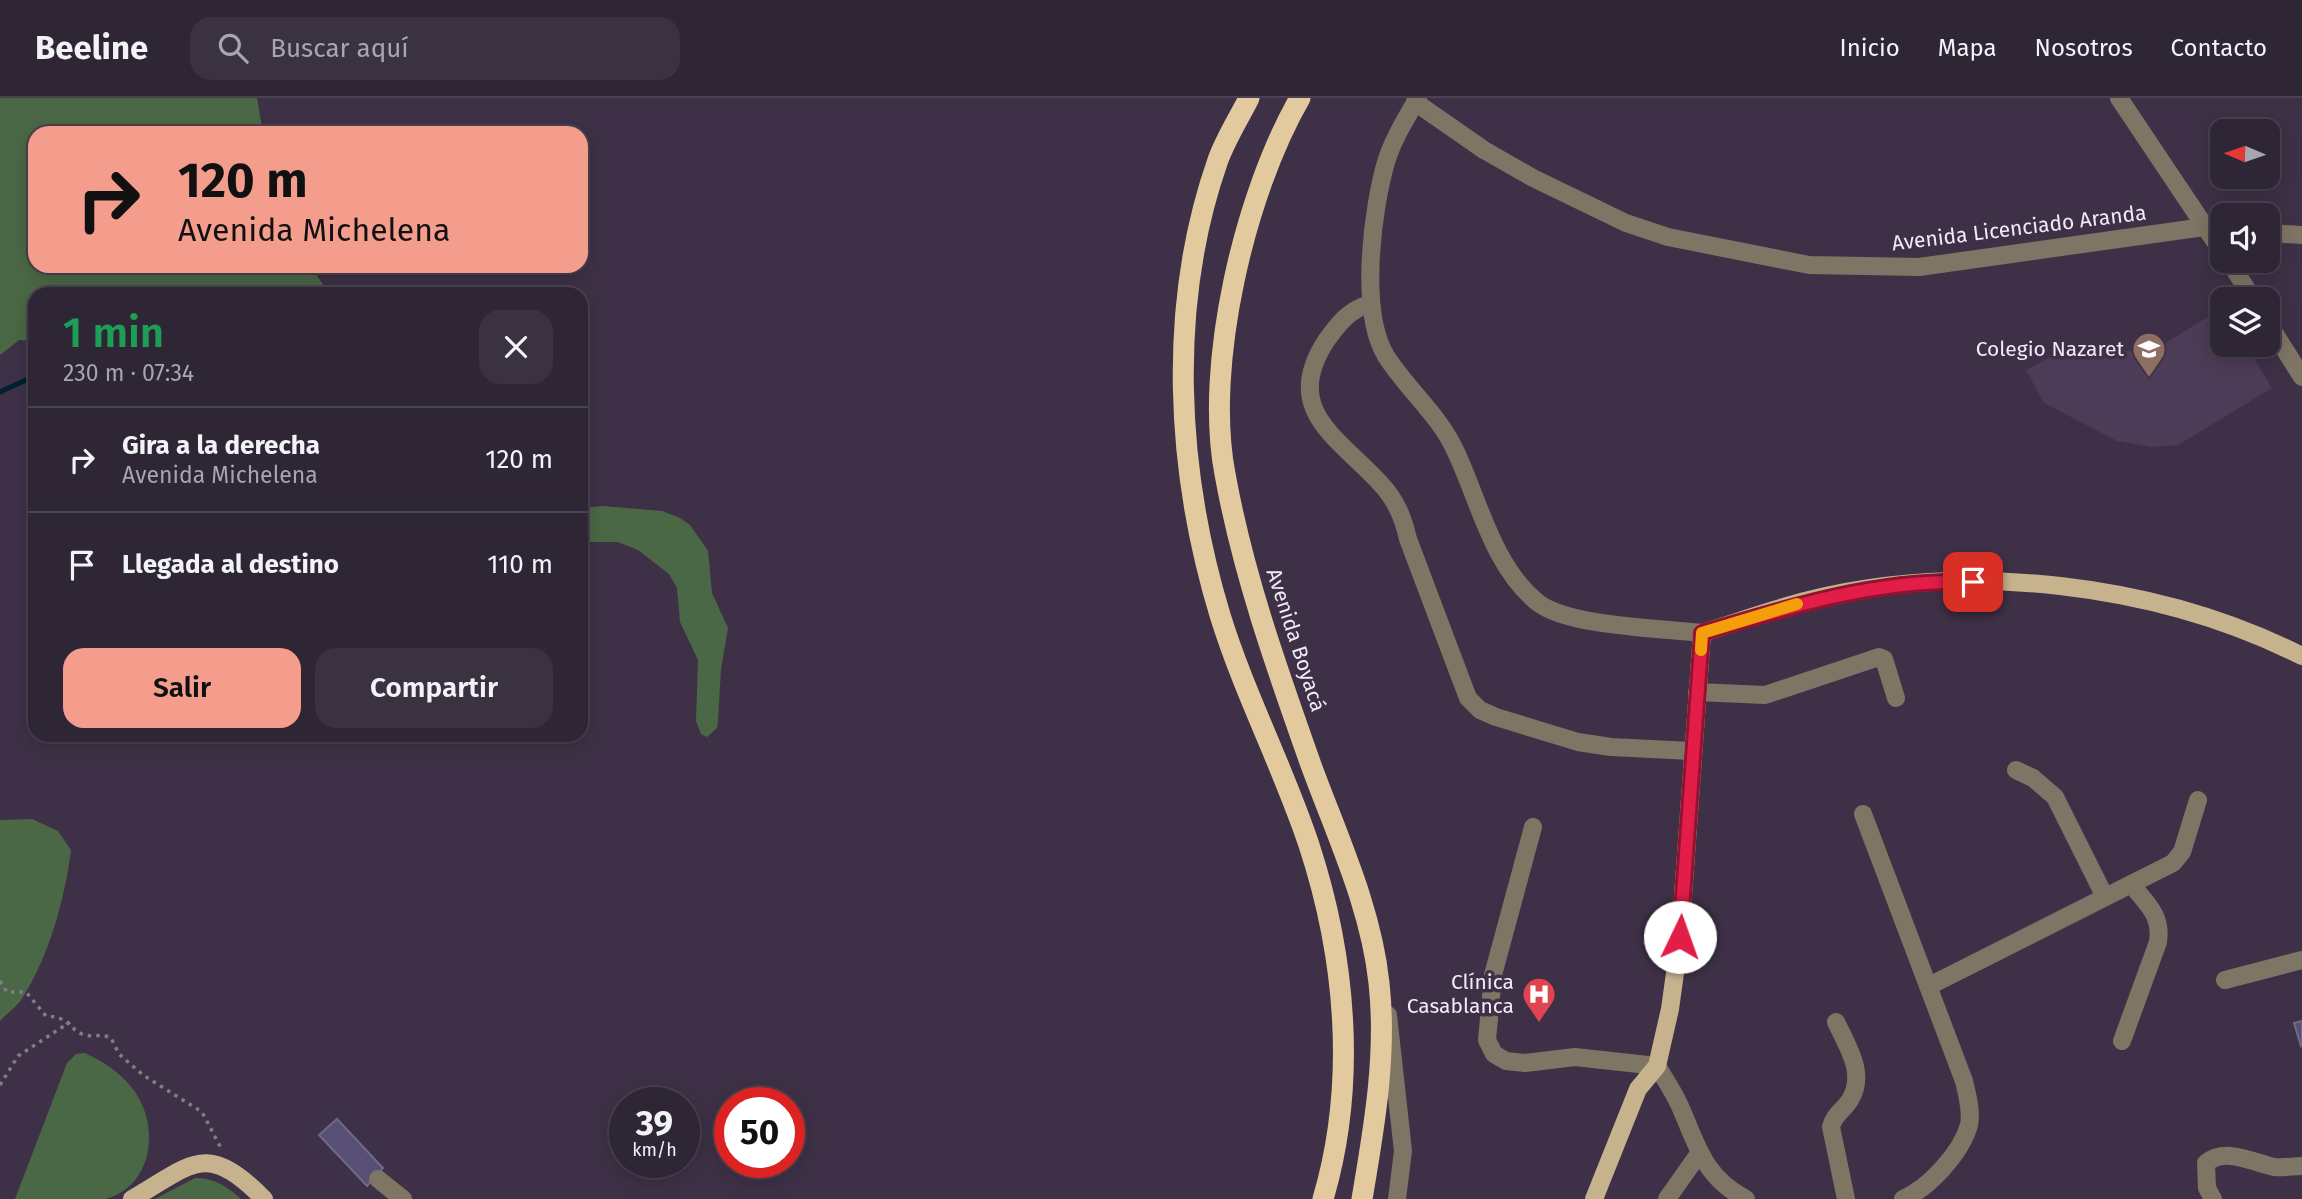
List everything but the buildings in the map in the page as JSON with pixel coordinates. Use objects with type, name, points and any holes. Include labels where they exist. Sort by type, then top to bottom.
[{"type":"highway","points":[[1249,98],[1219,159],[1188,288],[1183,403],[1194,520],[1221,617],[1309,845],[1336,947],[1343,1040],[1343,1091],[1336,1155],[1323,1199]]},
{"type":"highway","name":"Avenida Boyacá","points":[[1300,98],[1259,186],[1239,256],[1224,345],[1221,403],[1224,471],[1258,611],[1368,921],[1379,984],[1380,1054],[1375,1123],[1362,1199]]},
{"type":"main road","points":[[1594,1199],[1638,1088],[1657,1066],[1670,1009],[1680,937],[1691,751],[1702,633],[1809,600],[1858,591],[1951,582],[2036,584],[2140,598],[2201,614],[2302,656]]},
{"type":"main road","points":[[132,1199],[191,1165],[216,1162],[241,1176],[264,1199]]},
{"type":"street","points":[[2119,98],[2210,235]]},
{"type":"street","points":[[1416,100],[1395,138],[1386,162],[1370,270],[1369,304],[1385,354],[1454,446],[1493,544],[1538,603],[1580,619],[1702,633]]},
{"type":"street","name":"Avenida Licenciado Aranda","points":[[1416,100],[1484,150],[1533,178],[1626,223],[1681,240],[1809,265],[1920,267],[2210,228]]},
{"type":"street","points":[[2280,234],[2302,235]]},
{"type":"street","points":[[1369,304],[1353,309],[1319,352],[1311,383],[1311,404],[1319,423],[1381,483],[1401,513],[1422,578],[1468,698],[1480,710],[1496,717],[1586,744],[1691,751]]},
{"type":"street","points":[[2280,342],[2302,377]]},
{"type":"street","points":[[1697,692],[1765,695],[1879,657],[1885,659],[1896,698]]},
{"type":"street","points":[[2016,770],[2033,778],[2055,797],[2105,897]]},
{"type":"street","points":[[1929,986],[2173,863],[2182,852],[2198,800]]},
{"type":"street","points":[[1863,814],[1964,1081],[1969,1124],[1959,1145],[1939,1171],[1903,1199]]},
{"type":"street","points":[[1532,827],[1493,975],[1487,1040],[1494,1054],[1506,1061],[1525,1063],[1575,1057],[1657,1066],[1679,1104],[1698,1154],[1732,1192],[1746,1199]]},
{"type":"street","points":[[2122,1041],[2160,926],[2157,915],[2130,884]]},
{"type":"street","points":[[2225,980],[2302,960]]},
{"type":"street","points":[[1379,984],[1393,1043],[1399,1096],[1403,1150],[1397,1199]]},
{"type":"street","points":[[1836,1022],[1854,1059],[1857,1078],[1854,1094],[1834,1116],[1831,1127],[1846,1199]]},
{"type":"street","points":[[1667,1199],[1698,1154]]},
{"type":"street","points":[[2213,1199],[2207,1188],[2206,1163],[2214,1157],[2229,1154],[2278,1168],[2302,1166]]},
{"type":"street","points":[[378,1179],[403,1199]]},
{"type":"path","points":[[0,981],[7,992],[26,992],[46,1016],[60,1017],[83,1034],[103,1034],[111,1038],[119,1054],[143,1075],[202,1112],[222,1149],[216,1162]]},
{"type":"path","points":[[0,1085],[18,1056],[70,1022]]},
{"type":"shaded area","name":"Colegio Nazaret","points":[[2210,315],[2210,357],[2253,357],[2272,388],[2178,445],[2152,447],[2117,441],[2044,403],[2026,370],[2077,343],[2148,354]]},
{"type":"green space","points":[[0,98],[257,98],[262,126],[28,126],[28,273],[315,273],[325,287],[28,287],[28,341],[19,340],[0,355]]},
{"type":"green space","points":[[588,507],[662,511],[690,525],[708,551],[712,593],[728,628],[721,669],[717,728],[707,737],[701,734],[696,721],[698,660],[680,622],[677,588],[669,574],[638,550],[618,542],[588,542]]},
{"type":"green space","points":[[32,819],[58,831],[71,850],[60,907],[41,963],[21,1000],[0,1021],[0,820]]},
{"type":"green space","points":[[85,1053],[122,1077],[141,1102],[149,1135],[143,1167],[135,1181],[122,1192],[106,1199],[15,1199],[67,1063],[76,1054]]},
{"type":"green space","points":[[195,1178],[209,1179],[220,1184],[241,1199],[155,1199]]},
{"type":"waterway","points":[[0,392],[28,379]]},
{"type":"slow traffic","points":[[1701,650],[1702,633],[1797,604]]},
{"type":"place","name":"Colegio Nazaret","points":[[2149,379]]},
{"type":"place","name":"Clínica Casablanca","points":[[1539,1024]]},
{"type":"route","points":[[1680,937],[1691,751],[1702,633],[1809,600],[1907,584],[1973,582]]}]
